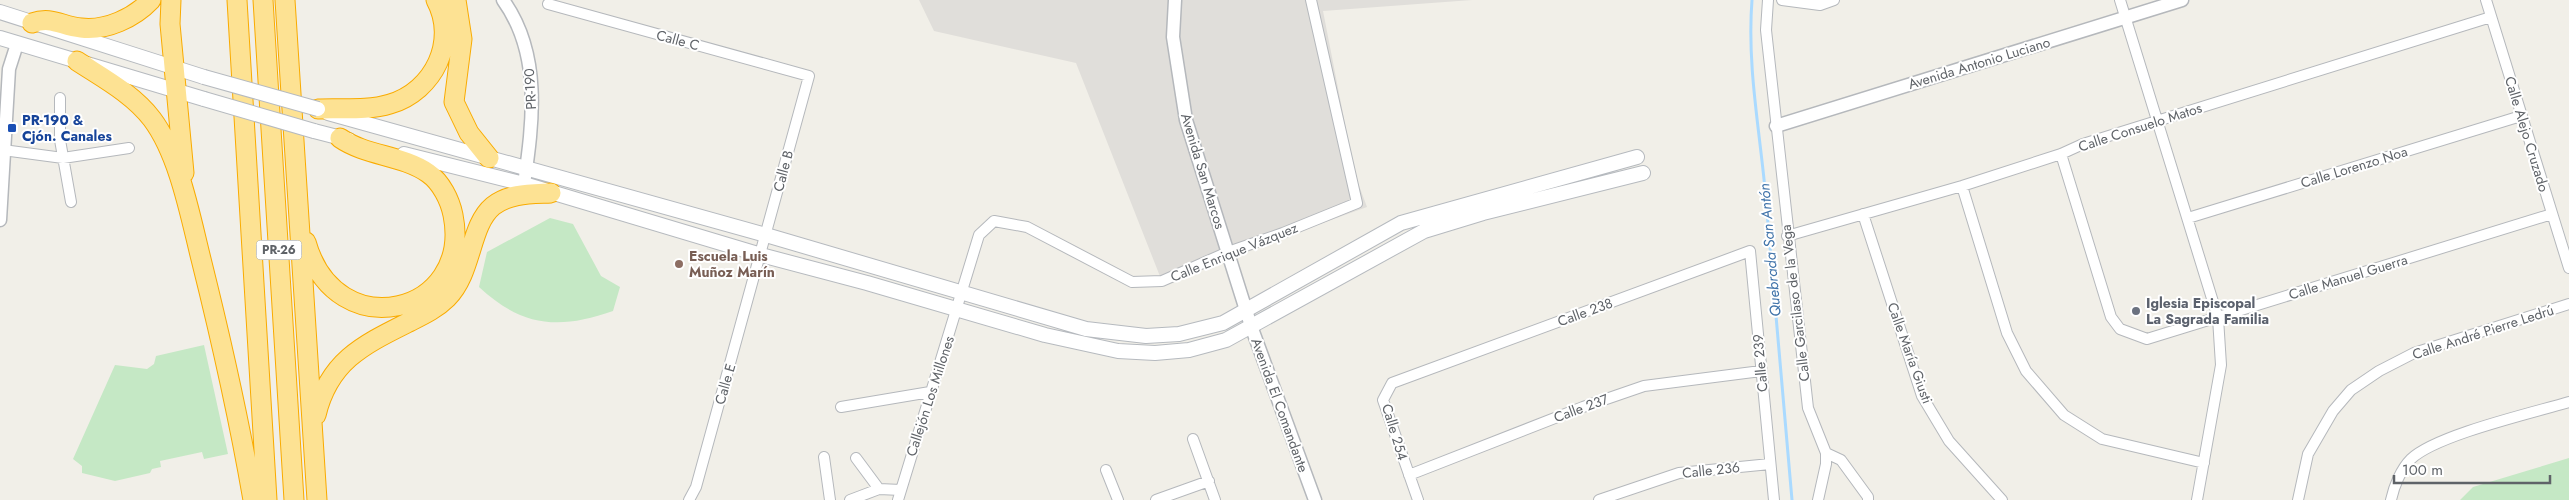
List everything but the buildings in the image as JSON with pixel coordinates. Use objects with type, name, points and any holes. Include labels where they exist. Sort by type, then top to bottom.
[{"type":"highway","points":[[32,23],[44,19],[81,28],[107,25],[134,15],[151,0]]},
{"type":"highway","points":[[171,0],[170,24],[187,205]]},
{"type":"highway","name":"PR-26","points":[[237,0],[267,500]]},
{"type":"highway","name":"PR-26","points":[[264,0],[294,500]]},
{"type":"highway","points":[[285,0],[317,500]]},
{"type":"highway","points":[[288,42],[300,0]]},
{"type":"highway","points":[[318,110],[389,105],[403,100],[419,88],[432,74],[443,49],[443,21],[436,0]]},
{"type":"highway","points":[[456,0],[462,39],[454,102],[469,133],[489,158]]},
{"type":"highway","points":[[77,61],[132,98],[152,120],[172,158],[187,205],[228,367],[254,500]]},
{"type":"highway","points":[[298,209],[311,259],[318,274],[337,294],[349,300],[375,308],[404,305],[428,291],[447,268],[452,256],[454,222],[451,206],[437,182],[428,173],[394,158],[352,146],[340,138]]},
{"type":"highway","points":[[313,428],[326,386],[345,360],[366,344],[430,311],[456,288],[464,274],[480,225],[492,207],[513,196],[551,193]]},
{"type":"main road","points":[[0,12],[204,77],[766,236],[1086,329],[1146,336],[1179,334],[1223,323],[1401,223],[1637,157]]},
{"type":"main road","points":[[0,38],[176,92],[314,131],[524,184],[759,260],[868,283],[1090,346],[1154,353],[1189,350],[1226,340],[1424,231],[1483,213],[1643,173]]},
{"type":"street","name":"PR-190","points":[[503,0],[516,18],[527,49],[532,97],[524,184]]},
{"type":"street","name":"Avenida San Marcos","points":[[1174,0],[1173,37],[1186,120],[1246,309]]},
{"type":"street","name":"Calle Enrique Vázquez","points":[[961,292],[979,235],[994,221],[1027,227],[1132,282],[1162,281],[1228,252],[1283,233],[1357,203],[1311,0]]},
{"type":"street","name":"Calle Garcilaso de la Vega","points":[[1768,0],[1766,30],[1808,408],[1826,453],[1826,464],[1818,500]]},
{"type":"street","points":[[1782,0],[1820,4],[1834,0]]},
{"type":"street","points":[[2120,0],[2218,318],[2221,365],[2197,500]]},
{"type":"street","name":"Avenida Antonio Luciano","points":[[1776,126],[2182,0]]},
{"type":"street","name":"Calle Alejo Cruzado","points":[[2486,0],[2569,268]]},
{"type":"street","name":"Calle C","points":[[548,4],[809,76]]},
{"type":"street","name":"Calle Consuelo Matos","points":[[1788,236],[1962,186],[2061,154],[2084,144],[2491,18]]},
{"type":"street","points":[[0,220],[2,134],[9,69],[17,44]]},
{"type":"street","name":"Calle B","points":[[759,260],[809,76]]},
{"type":"street","points":[[60,98],[63,158],[71,202]]},
{"type":"street","name":"Calle Lorenzo Noa","points":[[2188,218],[2521,116]]},
{"type":"street","points":[[3,150],[63,158],[129,148]]},
{"type":"street","name":"Calle Manuel Guerra","points":[[2061,154],[2111,317],[2120,329],[2148,338],[2552,214]]},
{"type":"street","points":[[1637,157],[1643,173]]},
{"type":"street","points":[[1962,186],[2007,333],[2026,371],[2064,414],[2102,439],[2204,463]]},
{"type":"street","name":"Calle María Giusti","points":[[1863,214],[1922,396],[1949,441],[1999,499]]},
{"type":"street","name":"Calle 238","points":[[1412,377],[1750,251],[1751,261]]},
{"type":"street","name":"Calle E","points":[[689,500],[698,480],[759,260]]},
{"type":"street","name":"Calle 239","points":[[1751,261],[1770,464]]},
{"type":"street","name":"Callejón Los Millones","points":[[899,495],[930,392],[958,310],[961,292]]},
{"type":"street","name":"Calle André Pierre Ledrú","points":[[2298,500],[2308,454],[2333,410],[2351,390],[2379,371],[2414,354],[2569,304]]},
{"type":"street","name":"Avenida El Comandante","points":[[1246,309],[1315,500]]},
{"type":"street","name":"Calle 237","points":[[1409,475],[1583,407],[1644,386],[1761,371]]},
{"type":"street","name":"Calle 254","points":[[1412,377],[1392,384],[1383,400],[1418,500]]},
{"type":"street","points":[[841,407],[930,392]]},
{"type":"street","points":[[2391,500],[2399,476],[2411,459],[2427,448],[2450,438],[2569,402]]},
{"type":"street","points":[[1193,439],[1215,500]]},
{"type":"street","points":[[1826,453],[1841,460],[1868,496],[1868,500]]},
{"type":"street","points":[[824,457],[830,500]]},
{"type":"street","points":[[856,458],[879,489],[899,495]]},
{"type":"street","points":[[1770,464],[1774,496]]},
{"type":"street","name":"Calle 236","points":[[1599,500],[1611,498],[1679,473],[1770,464]]},
{"type":"street","points":[[1106,470],[1118,500]]},
{"type":"street","points":[[1156,500],[1209,481]]},
{"type":"street","points":[[850,500],[879,489]]},
{"type":"shaded area","points":[[919,0],[1472,0],[1323,11],[1355,175],[1367,207],[1228,257],[1163,284],[1076,63],[934,31]]},
{"type":"green space","points":[[550,218],[573,224],[601,276],[620,287],[613,311],[575,321],[542,321],[510,310],[479,287],[487,252]]},
{"type":"green space","points":[[204,345],[228,454],[204,459],[202,452],[160,461],[161,467],[152,469],[150,473],[115,481],[82,473],[82,466],[73,459],[115,365],[147,369],[154,364],[156,356]]},
{"type":"green space","points":[[2569,458],[2569,500],[2460,500],[2473,487]]},
{"type":"waterway","name":"Quebrada San Antón","points":[[1752,0],[1752,71],[1769,228],[1792,500]]},
{"type":"place","name":"PR-190 & Cjón. Canales","points":[[12,128]]},
{"type":"place","name":"Escuela Luis Muñoz Marín","points":[[679,264]]},
{"type":"place","name":"Iglesia Episcopal La Sagrada Familia","points":[[2136,311]]}]
